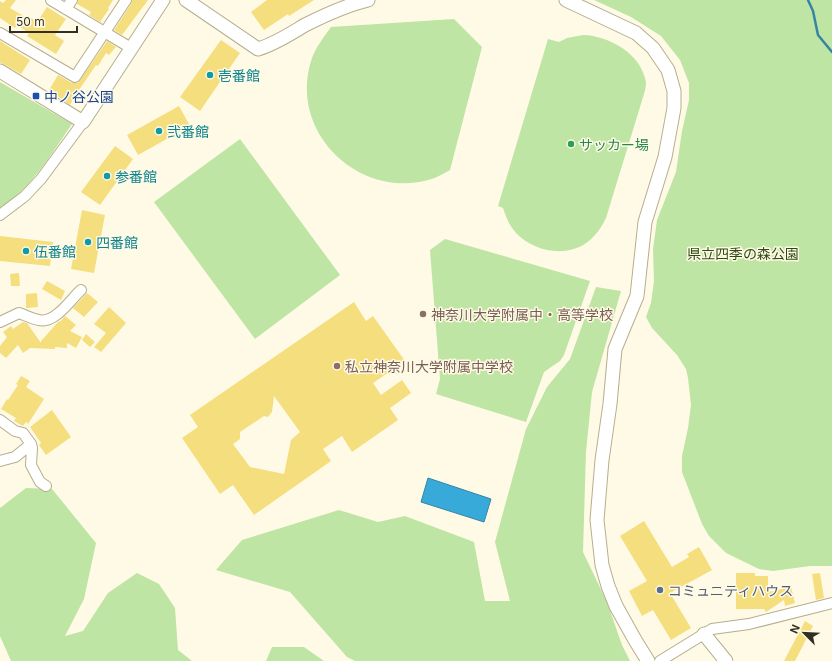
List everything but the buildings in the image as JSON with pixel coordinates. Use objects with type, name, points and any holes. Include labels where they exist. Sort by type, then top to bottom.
[{"type":"street","points":[[51,0],[130,48]]},
{"type":"street","points":[[66,9],[72,0]]},
{"type":"street","points":[[0,33],[75,77],[126,0]]},
{"type":"street","points":[[0,215],[25,196],[36,184],[83,122],[130,48],[163,0]]},
{"type":"street","points":[[186,0],[258,49],[270,46],[307,24],[354,4],[368,0]]},
{"type":"street","points":[[566,0],[636,33],[654,48],[668,70],[674,91],[674,108],[664,157],[645,222],[637,296],[615,350],[610,404],[602,460],[597,520],[602,565],[608,586],[616,606],[648,661]]},
{"type":"street","points":[[0,71],[83,122]]},
{"type":"street","points":[[0,322],[19,313],[41,321],[50,320],[66,307],[81,290]]},
{"type":"street","points":[[0,420],[15,431],[22,433],[31,444],[31,465],[40,482],[46,486]]},
{"type":"street","points":[[0,461],[15,457],[31,444]]},
{"type":"street","points":[[660,661],[712,629],[749,624],[832,603]]},
{"type":"street","points":[[704,634],[726,661]]},
{"type":"green space","name":"県立四季の森公園","points":[[594,0],[832,0],[832,566],[810,566],[773,571],[759,569],[726,553],[709,536],[702,524],[682,472],[682,456],[691,405],[686,369],[677,355],[652,328],[646,317],[651,303],[654,281],[653,249],[657,220],[676,172],[682,131],[689,100],[689,83],[680,60],[661,36],[631,17]]},
{"type":"green space","points":[[454,19],[482,47],[450,170],[428,180],[402,183],[376,179],[354,169],[334,153],[319,133],[310,110],[307,85],[312,58],[320,42],[331,27]]},
{"type":"green space","points":[[583,35],[593,36],[613,43],[631,55],[643,72],[646,87],[604,223],[596,234],[586,243],[566,251],[555,251],[534,246],[524,240],[511,227],[503,208],[498,206],[548,39],[559,42],[567,38]]},
{"type":"green space","points":[[0,82],[72,124],[31,181],[0,208]]},
{"type":"green space","points":[[240,139],[340,275],[255,339],[154,202]]},
{"type":"green space","points":[[445,239],[590,281],[564,355],[560,361],[544,372],[526,422],[436,394],[440,379],[430,250]]},
{"type":"green space","points":[[596,287],[621,291],[592,392],[586,452],[583,552],[607,602],[622,645],[630,661],[355,661],[347,657],[290,592],[216,570],[242,540],[339,510],[378,522],[405,516],[474,542],[485,601],[510,601],[495,542],[526,429],[547,387],[570,359]]},
{"type":"green space","points":[[26,488],[52,489],[96,543],[84,599],[65,636],[83,631],[108,593],[137,573],[159,584],[175,608],[178,650],[192,661],[11,661],[0,636],[0,508]]},
{"type":"green space","points":[[272,647],[304,647],[324,661],[266,661]]},
{"type":"water","points":[[428,478],[491,499],[484,522],[421,502]]},
{"type":"waterway","points":[[808,0],[813,11],[818,35],[832,52]]},
{"type":"place","name":"壱番館","points":[[210,75]]},
{"type":"place","name":"中ノ谷公園","points":[[36,96]]},
{"type":"place","name":"弐番館","points":[[159,131]]},
{"type":"place","name":"サッカー場","points":[[571,144]]},
{"type":"place","name":"参番館","points":[[107,176]]},
{"type":"place","name":"四番館","points":[[88,242]]},
{"type":"place","name":"伍番館","points":[[26,251]]},
{"type":"place","name":"神奈川大学附属中・高等学校","points":[[423,314]]},
{"type":"place","name":"私立神奈川大学附属中学校","points":[[337,366]]},
{"type":"place","name":"コミュニティハウス","points":[[660,590]]}]
